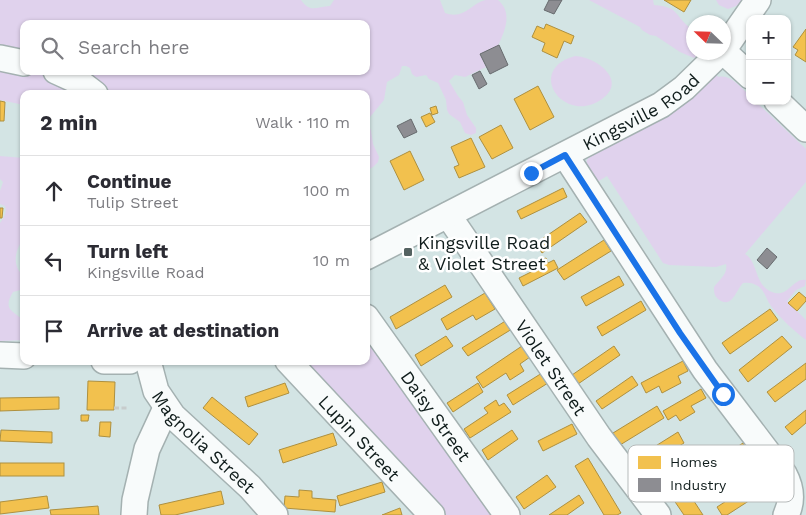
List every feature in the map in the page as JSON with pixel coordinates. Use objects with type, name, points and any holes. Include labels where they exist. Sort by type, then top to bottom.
[{"type":"street","name":"Kingsville Road","points":[[731,39],[758,0]]},
{"type":"street","points":[[0,58],[20,62]]},
{"type":"street","points":[[731,58],[746,72]]},
{"type":"street","name":"Kingsville Road","points":[[370,255],[666,102],[696,79],[714,60]]},
{"type":"street","points":[[65,75],[78,81],[90,90]]},
{"type":"street","points":[[781,105],[806,128]]},
{"type":"street","points":[[565,155],[705,370],[762,445]]},
{"type":"street","name":"Violet Street","points":[[448,215],[599,437],[628,475]]},
{"type":"street","name":"Daisy Street","points":[[370,323],[508,515]]},
{"type":"street","points":[[0,355],[20,356]]},
{"type":"street","name":"Magnolia Street","points":[[149,365],[156,391],[166,408],[183,427],[250,487],[275,515]]},
{"type":"street","name":"Lupin Street","points":[[292,365],[432,515]]},
{"type":"street","points":[[134,515],[135,500],[147,449],[166,408]]},
{"type":"street","name":"Violet Street","points":[[648,502],[658,515]]},
{"type":"street","points":[[786,515],[791,502]]},
{"type":"path","points":[[114,408],[127,408]]},
{"type":"shaded area","points":[[0,0],[301,0],[307,7],[314,8],[330,6],[334,0],[440,0],[445,13],[452,15],[463,13],[486,0],[498,0],[505,10],[505,28],[498,46],[480,54],[486,67],[465,77],[455,75],[449,81],[463,102],[467,115],[476,128],[476,133],[471,135],[465,133],[460,122],[449,114],[446,100],[438,83],[429,79],[426,75],[416,77],[412,74],[410,68],[406,66],[402,66],[399,75],[387,82],[384,100],[370,117],[370,90],[20,90],[20,104],[0,100]]},
{"type":"shaded area","points":[[589,0],[653,0],[654,5],[673,10],[686,24],[686,55],[656,36],[650,35],[640,27]]},
{"type":"shaded area","points":[[716,0],[743,0],[736,6],[728,9],[719,5]]},
{"type":"shaded area","points":[[575,56],[584,57],[600,65],[611,78],[612,85],[609,92],[602,99],[588,105],[575,106],[564,101],[556,93],[551,83],[552,72],[560,63]]},
{"type":"shaded area","points":[[716,74],[718,77],[736,82],[746,92],[746,105],[759,105],[806,149],[806,182],[745,254],[753,263],[763,286],[775,293],[784,292],[798,281],[806,280],[805,286],[796,290],[787,301],[806,320],[806,340],[779,315],[771,306],[762,290],[754,284],[743,283],[730,301],[723,302],[718,299],[714,293],[714,287],[725,274],[726,264],[716,267],[669,265],[663,263],[607,176],[594,184],[586,166],[587,159],[590,156],[666,115]]},
{"type":"shaded area","points":[[370,128],[373,144],[379,157],[378,162],[370,169]]},
{"type":"shaded area","points":[[0,156],[20,158],[20,244],[16,262],[20,272],[20,290],[13,292],[9,308],[20,317],[20,340],[0,341],[0,223],[6,211],[5,206],[0,204],[0,191],[3,182],[0,179]]},
{"type":"shaded area","points":[[370,339],[496,515],[442,515],[301,365],[370,365]]},
{"type":"building: Homes","points":[[664,0],[691,0],[684,12]]},
{"type":"building: Homes","points":[[546,24],[574,36],[571,44],[564,41],[557,58],[542,51],[545,43],[532,37],[537,26],[544,29]]},
{"type":"building: Homes","points":[[806,29],[806,62],[795,55],[798,50],[793,47]]},
{"type":"building: Homes","points":[[538,86],[554,117],[530,130],[514,99]]},
{"type":"building: Homes","points":[[0,101],[5,102],[4,121],[0,121]]},
{"type":"building: Homes","points":[[436,106],[438,113],[432,115],[430,108]]},
{"type":"building: Homes","points":[[430,113],[435,122],[426,127],[421,117]]},
{"type":"building: Homes","points":[[501,125],[513,148],[492,159],[479,137]]},
{"type":"building: Homes","points":[[471,138],[485,167],[459,178],[454,167],[459,165],[451,147]]},
{"type":"building: Homes","points":[[410,151],[424,180],[404,190],[390,161]]},
{"type":"building: Homes","points":[[563,188],[567,197],[521,219],[517,211]]},
{"type":"building: Homes","points":[[0,208],[3,208],[2,218],[0,218]]},
{"type":"building: Homes","points":[[580,213],[587,222],[542,253],[536,243]]},
{"type":"building: Homes","points":[[604,240],[611,251],[564,280],[557,270]]},
{"type":"building: Homes","points":[[546,258],[548,263],[554,260],[558,268],[523,286],[519,278],[541,267],[538,261]]},
{"type":"building: Homes","points":[[619,276],[624,285],[586,306],[581,297]]},
{"type":"building: Homes","points":[[445,285],[452,297],[396,329],[390,317]]},
{"type":"building: Homes","points":[[799,292],[806,298],[806,301],[797,311],[788,303]]},
{"type":"building: Homes","points":[[485,293],[495,309],[476,320],[473,315],[447,330],[441,319]]},
{"type":"building: Homes","points":[[641,301],[646,310],[602,336],[597,327]]},
{"type":"building: Homes","points":[[770,309],[778,320],[730,354],[722,343]]},
{"type":"building: Homes","points":[[507,320],[512,329],[468,356],[462,348]]},
{"type":"building: Homes","points":[[446,336],[453,346],[421,366],[415,355]]},
{"type":"building: Homes","points":[[782,336],[792,347],[748,382],[739,370]]},
{"type":"building: Homes","points":[[522,346],[530,357],[520,364],[524,371],[510,380],[506,373],[483,388],[476,377]]},
{"type":"building: Homes","points":[[614,346],[620,355],[578,384],[572,375]]},
{"type":"building: Homes","points":[[683,361],[688,371],[678,376],[681,383],[662,393],[659,386],[646,393],[641,383]]},
{"type":"building: Homes","points":[[806,363],[806,379],[775,402],[767,392]]},
{"type":"building: Homes","points":[[542,373],[548,383],[513,405],[507,395]]},
{"type":"building: Homes","points":[[632,376],[638,385],[602,409],[596,401]]},
{"type":"building: Homes","points":[[88,381],[115,382],[114,410],[87,410]]},
{"type":"building: Homes","points":[[285,383],[289,393],[248,407],[245,397]]},
{"type":"building: Homes","points":[[478,383],[483,392],[453,412],[447,403]]},
{"type":"building: Homes","points":[[701,389],[706,398],[691,406],[695,412],[680,421],[676,415],[668,420],[663,411]]},
{"type":"building: Homes","points":[[59,397],[59,409],[0,411],[0,398]]},
{"type":"building: Homes","points":[[212,397],[258,434],[249,445],[203,408]]},
{"type":"building: Homes","points":[[496,400],[499,406],[504,403],[511,412],[470,438],[464,429],[488,413],[484,408]]},
{"type":"building: Homes","points":[[657,406],[664,418],[620,445],[613,433]]},
{"type":"building: Homes","points":[[806,410],[806,423],[792,435],[785,427]]},
{"type":"building: Homes","points":[[81,415],[89,415],[88,421],[81,421]]},
{"type":"building: Homes","points":[[100,422],[111,422],[110,437],[99,436]]},
{"type":"building: Homes","points":[[572,424],[577,434],[543,451],[538,441]]},
{"type":"building: Homes","points":[[1,430],[52,432],[52,443],[0,441]]},
{"type":"building: Homes","points":[[512,430],[518,439],[488,460],[482,450]]},
{"type":"building: Homes","points":[[678,432],[684,443],[681,445],[657,445]]},
{"type":"building: Homes","points":[[333,433],[337,445],[283,463],[279,450]]},
{"type":"building: Homes","points":[[588,458],[621,513],[617,515],[604,515],[575,466]]},
{"type":"building: Homes","points":[[0,463],[64,463],[64,476],[0,476]]},
{"type":"building: Homes","points":[[547,475],[556,487],[524,509],[516,497]]},
{"type":"building: Homes","points":[[382,482],[385,492],[340,506],[337,496]]},
{"type":"building: Homes","points":[[299,490],[312,491],[312,498],[336,500],[335,512],[284,508],[285,496],[299,497]]},
{"type":"building: Homes","points":[[221,491],[224,504],[175,515],[161,515],[159,505]]},
{"type":"building: Homes","points":[[579,495],[584,503],[567,515],[549,515]]},
{"type":"building: Homes","points":[[47,496],[49,508],[0,514],[0,502]]},
{"type":"building: Homes","points":[[675,502],[695,502],[703,515],[684,515]]},
{"type":"building: Homes","points":[[725,502],[747,502],[727,515],[722,515],[717,507]]},
{"type":"building: Homes","points":[[98,506],[99,515],[51,515],[50,510]]},
{"type":"building: Homes","points":[[400,508],[402,515],[382,515]]},
{"type":"building: Industry","points":[[549,0],[562,0],[554,14],[544,10]]},
{"type":"building: Industry","points":[[499,45],[508,65],[490,74],[480,54]]},
{"type":"building: Industry","points":[[480,71],[487,84],[479,89],[472,75]]},
{"type":"building: Industry","points":[[411,119],[417,132],[404,138],[397,126]]},
{"type":"building: Industry","points":[[767,248],[777,257],[767,269],[757,260]]},
{"type":"place","name":"Kingsville Road & Violet Street","points":[[408,252]]},
{"type":"route","points":[[531,173],[565,155],[680,333],[723,394]]}]
